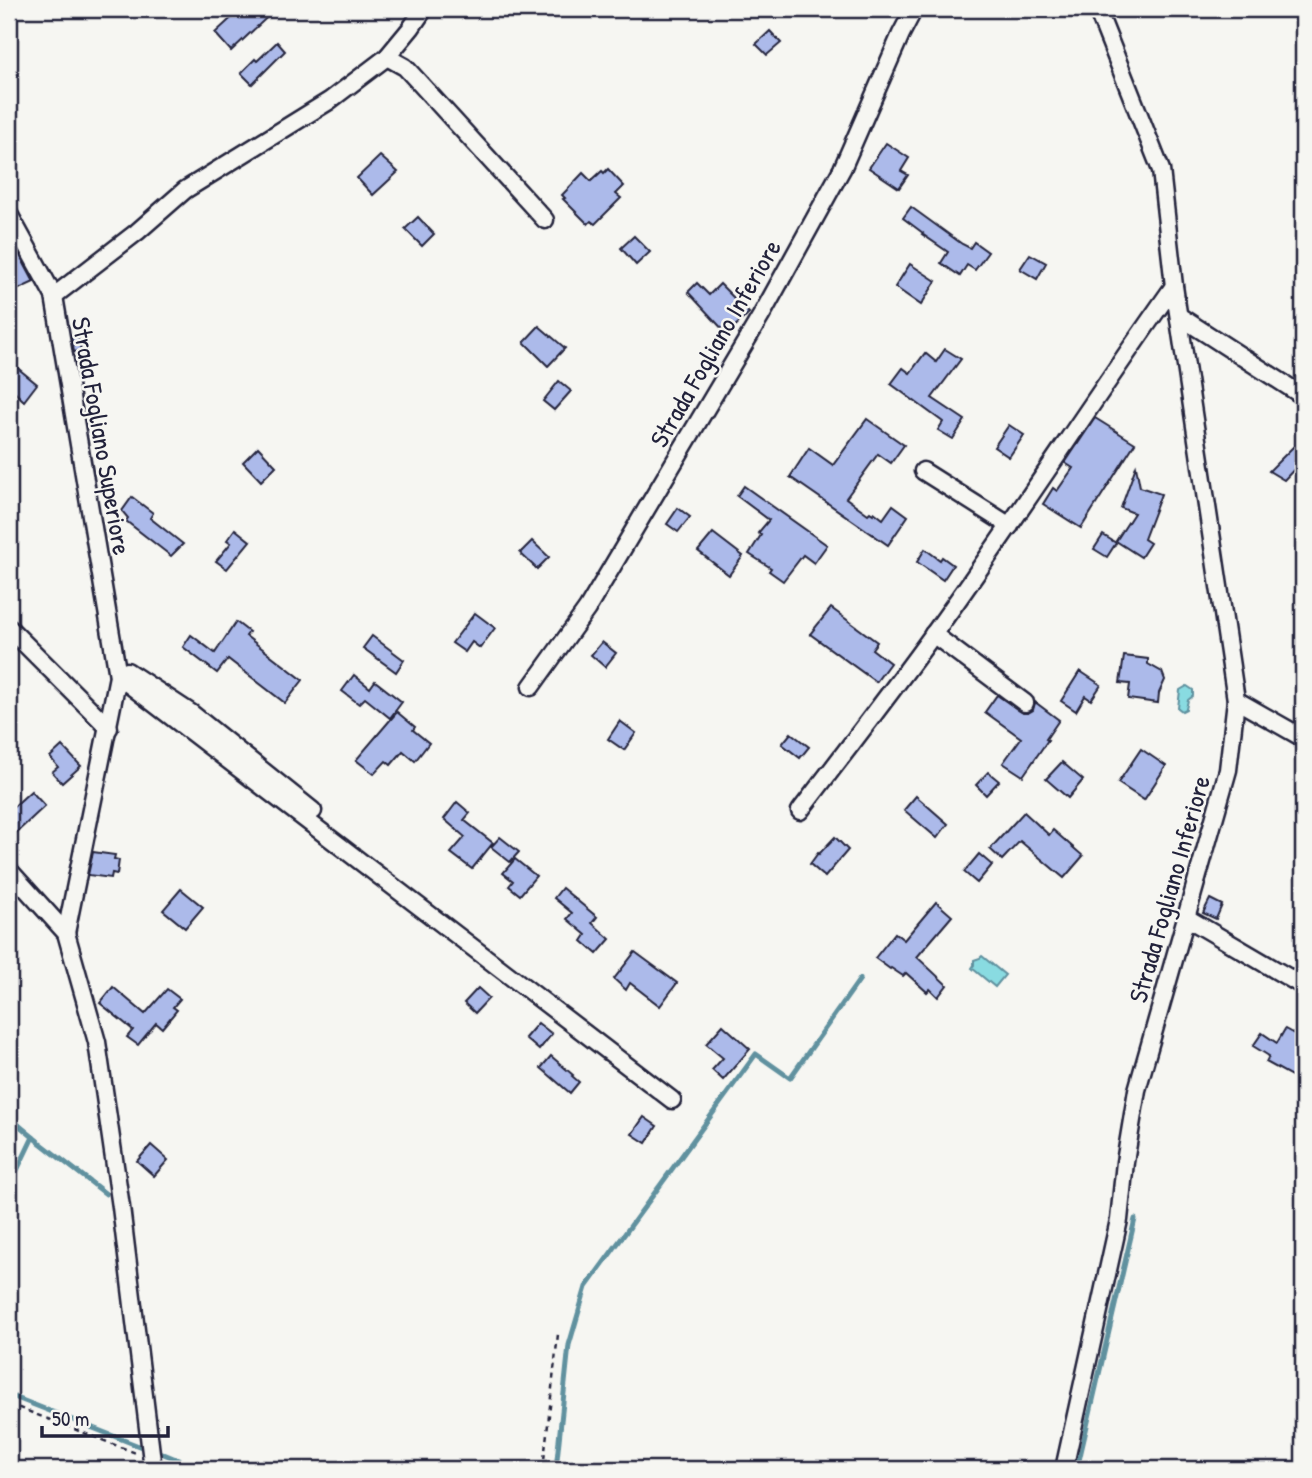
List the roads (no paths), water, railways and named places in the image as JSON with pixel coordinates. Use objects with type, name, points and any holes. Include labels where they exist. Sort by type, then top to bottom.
[{"type":"street","points":[[54,296],[137,232],[185,190],[330,101],[387,57],[424,9]]},
{"type":"street","name":"Strada Fogliano Inferiore","points":[[531,687],[587,609],[761,316],[842,169],[914,9]]},
{"type":"street","name":"Strada Fogliano Inferiore","points":[[1063,1469],[1119,1220],[1125,1161],[1137,1090],[1228,770],[1236,700],[1174,286],[1161,170],[1097,9]]},
{"type":"street","points":[[387,57],[405,66],[545,220]]},
{"type":"street","name":"Strada Fogliano Superiore","points":[[9,214],[54,296],[117,670],[109,728],[66,933]]},
{"type":"street","points":[[800,811],[1010,526],[1051,468],[1104,384],[1174,286]]},
{"type":"street","points":[[1179,316],[1303,396]]},
{"type":"street","points":[[923,471],[1010,526]]},
{"type":"street","points":[[9,628],[109,728]]},
{"type":"street","points":[[933,634],[1025,703]]},
{"type":"street","points":[[117,670],[191,713],[313,811]]},
{"type":"street","points":[[117,670],[672,1100]]},
{"type":"street","points":[[1236,700],[1303,738]]},
{"type":"street","points":[[9,870],[66,933],[97,1042],[153,1464]]},
{"type":"street","points":[[1187,918],[1303,986]]},
{"type":"water","points":[[1187,686],[1193,690],[1193,696],[1182,711],[1178,708],[1180,690]]},
{"type":"water","points":[[982,956],[1005,975],[995,987],[972,968],[974,960]]},
{"type":"waterway","points":[[556,1469],[569,1345],[586,1287],[756,1054],[790,1078],[860,979]]},
{"type":"waterway","points":[[9,1117],[106,1194]]},
{"type":"waterway","points":[[9,1187],[33,1137]]},
{"type":"waterway","points":[[1077,1469],[1135,1219]]},
{"type":"waterway","points":[[9,1395],[144,1448]]},
{"type":"waterway","points":[[159,1452],[200,1469]]}]
